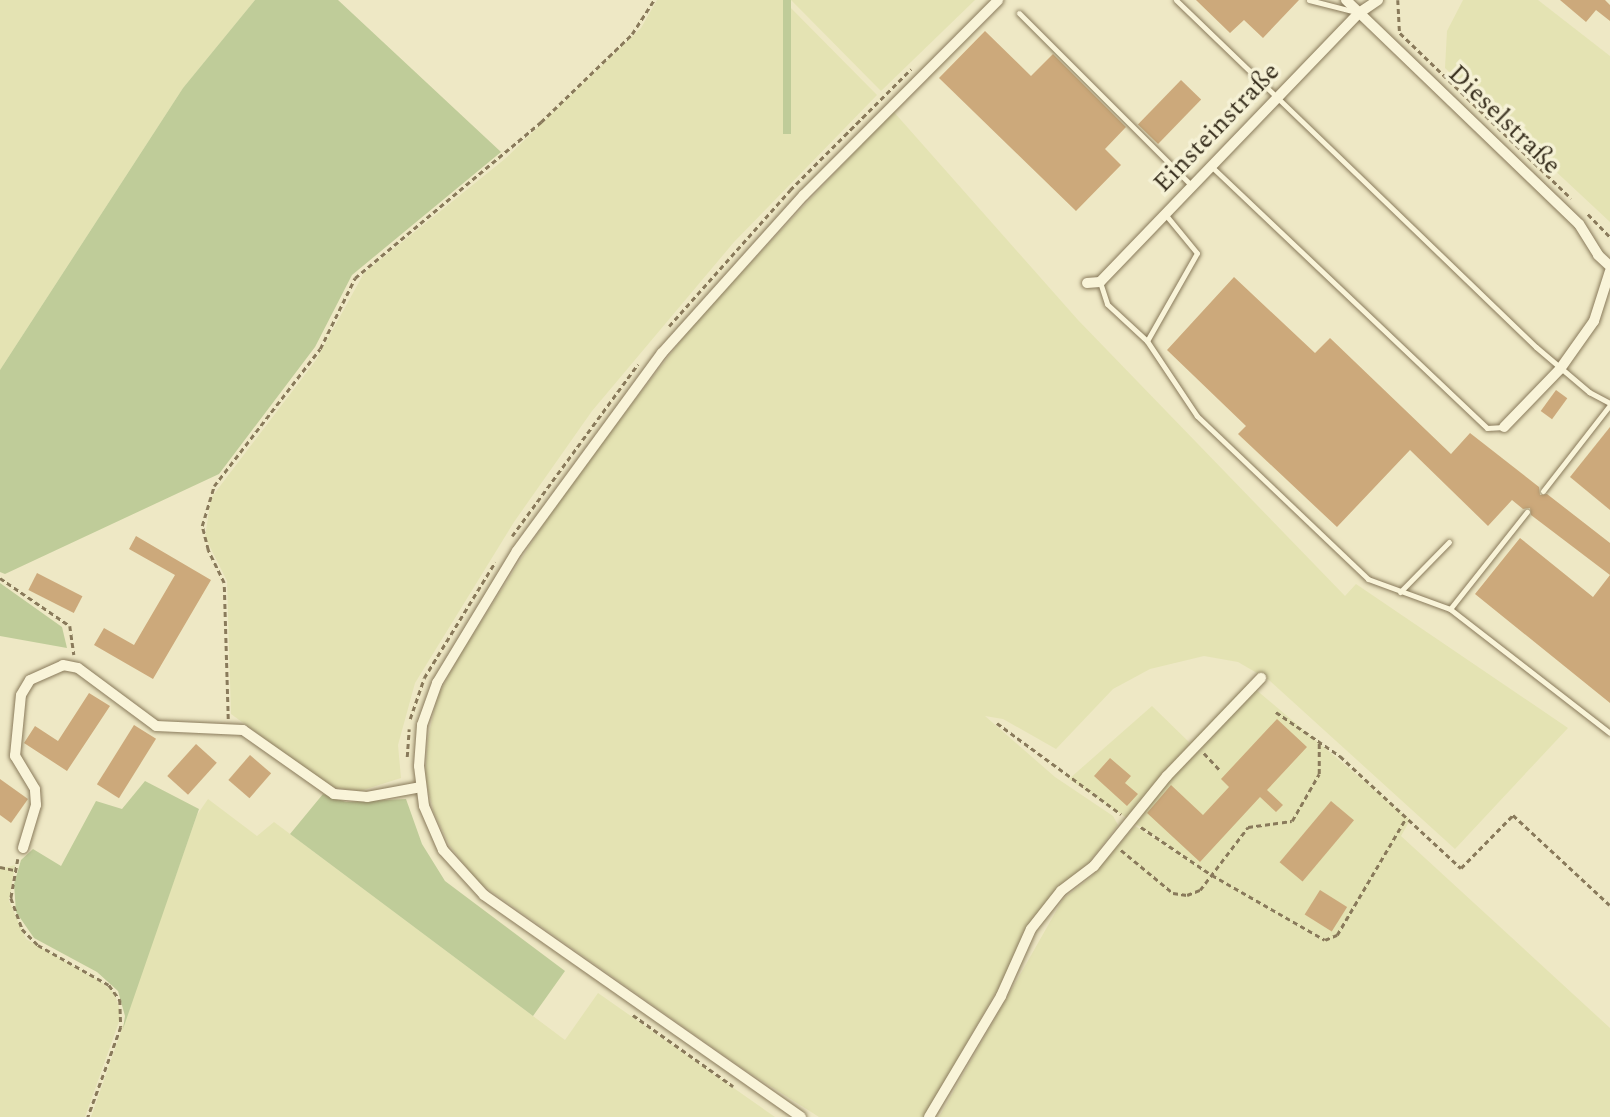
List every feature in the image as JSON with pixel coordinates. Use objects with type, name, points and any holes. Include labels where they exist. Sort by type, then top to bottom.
[{"type":"street","points":[[801,1117],[484,895],[443,849],[421,787],[422,725],[437,683],[517,551],[594,442],[722,284],[998,0]]},
{"type":"street","name":"Dieselstraße","points":[[1346,0],[1579,224],[1598,255],[1610,268],[1594,321],[1560,369],[1504,427]]},
{"type":"street","name":"Einsteinstraße","points":[[1100,282],[1359,13],[1378,0]]},
{"type":"street","points":[[1087,283],[1100,282]]},
{"type":"street","points":[[23,848],[36,806],[35,789],[15,756],[21,695],[30,680],[47,669],[78,668],[156,726],[185,730],[229,726],[259,740],[334,794],[367,797],[421,787]]},
{"type":"street","points":[[929,1117],[1001,996],[1031,929],[1061,891],[1094,866],[1167,776],[1198,747],[1261,678]]},
{"type":"lane","points":[[1175,0],[1560,369],[1610,404],[1544,491]]},
{"type":"lane","points":[[1309,0],[1359,13]]},
{"type":"lane","points":[[1019,13],[1192,186]]},
{"type":"lane","points":[[1211,166],[1487,428],[1504,427]]},
{"type":"lane","points":[[1147,341],[1197,253],[1165,214]]},
{"type":"lane","points":[[1100,282],[1107,304],[1147,341],[1197,416],[1368,579],[1450,609],[1610,733]]},
{"type":"lane","points":[[1450,609],[1527,512]]},
{"type":"lane","points":[[1400,592],[1448,542]]},
{"type":"path","points":[[229,726],[224,583],[203,536],[204,513],[214,486],[320,349],[355,278],[541,122],[632,34],[654,0]]},
{"type":"path","points":[[1398,0],[1400,33],[1572,198]]},
{"type":"path","points":[[660,336],[790,190]]},
{"type":"path","points":[[1581,208],[1610,237]]},
{"type":"path","points":[[506,544],[643,357]]},
{"type":"path","points":[[406,768],[412,710],[424,678],[499,556]]},
{"type":"path","points":[[0,578],[70,626],[78,668]]},
{"type":"path","points":[[1276,712],[1340,756],[1461,868],[1513,815],[1610,905]]},
{"type":"path","points":[[997,723],[1131,822],[1212,875],[1325,940],[1337,935],[1406,818]]},
{"type":"path","points":[[1112,844],[1172,893],[1187,895],[1200,890],[1248,827],[1292,821],[1319,774],[1319,742]]},
{"type":"path","points":[[1198,747],[1221,771]]},
{"type":"path","points":[[23,848],[14,870],[11,898],[22,929],[38,945],[110,985],[120,1000],[121,1027],[88,1117]]},
{"type":"path","points":[[0,867],[14,870]]},
{"type":"path","points":[[631,1014],[743,1091]]},
{"type":"green space","points":[[0,0],[255,0],[183,88],[0,370]]},
{"type":"green space","points":[[255,0],[338,0],[501,152],[352,275],[315,347],[219,474],[5,574],[0,572],[0,370],[183,88]]},
{"type":"green space","points":[[657,0],[783,0],[877,95],[734,242],[592,411],[514,522],[415,683],[398,745],[401,778],[360,791],[331,787],[231,714],[227,581],[205,537],[211,498],[316,360],[364,273],[506,158],[641,28]]},
{"type":"green space","points":[[783,0],[791,0],[791,134],[783,134]]},
{"type":"green space","points":[[791,0],[975,0],[881,91]]},
{"type":"green space","points":[[1463,0],[1538,0],[1610,56],[1610,222],[1445,68],[1447,31]]},
{"type":"green space","points":[[893,111],[1078,320],[1345,596],[1356,584],[1568,728],[1455,849],[1269,680],[1238,662],[1204,656],[1150,669],[1113,689],[1056,749],[1003,719],[985,716],[1055,777],[1113,816],[1118,825],[1087,865],[1050,898],[924,1117],[819,1117],[745,1070],[478,882],[450,846],[434,813],[425,778],[428,738],[437,697],[458,658],[566,489],[696,321]]},
{"type":"green space","points":[[0,583],[62,627],[67,648],[0,636]]},
{"type":"green space","points":[[1248,683],[1410,820],[1401,836],[1610,1028],[1610,1117],[939,1117],[1063,899],[1090,878],[1135,826],[1228,886],[1069,779],[1152,706],[1190,743]]},
{"type":"green space","points":[[145,781],[199,809],[123,1029],[125,1016],[118,991],[97,972],[34,938],[16,912],[14,884],[21,860],[33,849],[61,866],[96,801],[122,809]]},
{"type":"green space","points":[[323,794],[346,802],[406,799],[422,844],[445,881],[565,971],[533,1016],[290,834]]},
{"type":"green space","points":[[208,799],[257,836],[274,822],[565,1040],[598,993],[775,1117],[91,1117],[197,815]]},
{"type":"green space","points":[[15,865],[9,901],[26,939],[100,981],[114,993],[119,1007],[120,1019],[85,1117],[0,1117],[0,869]]},
{"type":"building","points":[[1196,0],[1299,0],[1263,38],[1244,20],[1230,33]]},
{"type":"building","points":[[1560,0],[1605,0],[1610,5],[1610,21],[1596,10],[1586,22]]},
{"type":"building","points":[[985,31],[1031,76],[1053,54],[1126,127],[1105,149],[1121,165],[1076,211],[939,78]]},
{"type":"building","points":[[1181,80],[1201,99],[1158,144],[1138,125]]},
{"type":"building","points":[[1234,277],[1315,353],[1330,338],[1451,454],[1470,433],[1539,487],[1540,495],[1547,494],[1610,543],[1610,575],[1531,515],[1530,508],[1523,509],[1512,500],[1488,526],[1410,450],[1337,527],[1238,434],[1246,426],[1167,350]]},
{"type":"building","points":[[1556,390],[1567,398],[1552,419],[1541,411]]},
{"type":"building","points":[[1610,427],[1610,510],[1570,477]]},
{"type":"building","points":[[136,536],[211,580],[153,679],[94,645],[104,628],[134,645],[175,575],[129,549]]},
{"type":"building","points":[[1520,538],[1593,597],[1610,575],[1610,703],[1475,594]]},
{"type":"building","points":[[37,573],[82,596],[74,613],[28,590]]},
{"type":"building","points":[[89,693],[110,706],[67,771],[24,743],[35,726],[58,741]]},
{"type":"building","points":[[1277,719],[1307,747],[1267,790],[1283,805],[1276,812],[1260,797],[1200,862],[1147,813],[1171,785],[1203,815],[1229,787],[1221,779]]},
{"type":"building","points":[[134,725],[156,739],[119,798],[97,784]]},
{"type":"building","points":[[196,744],[217,763],[188,795],[167,776]]},
{"type":"building","points":[[250,755],[271,773],[249,798],[228,780]]},
{"type":"building","points":[[1110,758],[1131,776],[1125,783],[1138,794],[1127,806],[1094,776]]},
{"type":"building","points":[[0,779],[28,799],[11,823],[0,815]]},
{"type":"building","points":[[1331,801],[1354,820],[1303,882],[1280,862]]},
{"type":"building","points":[[1320,890],[1347,907],[1332,932],[1305,915]]}]
